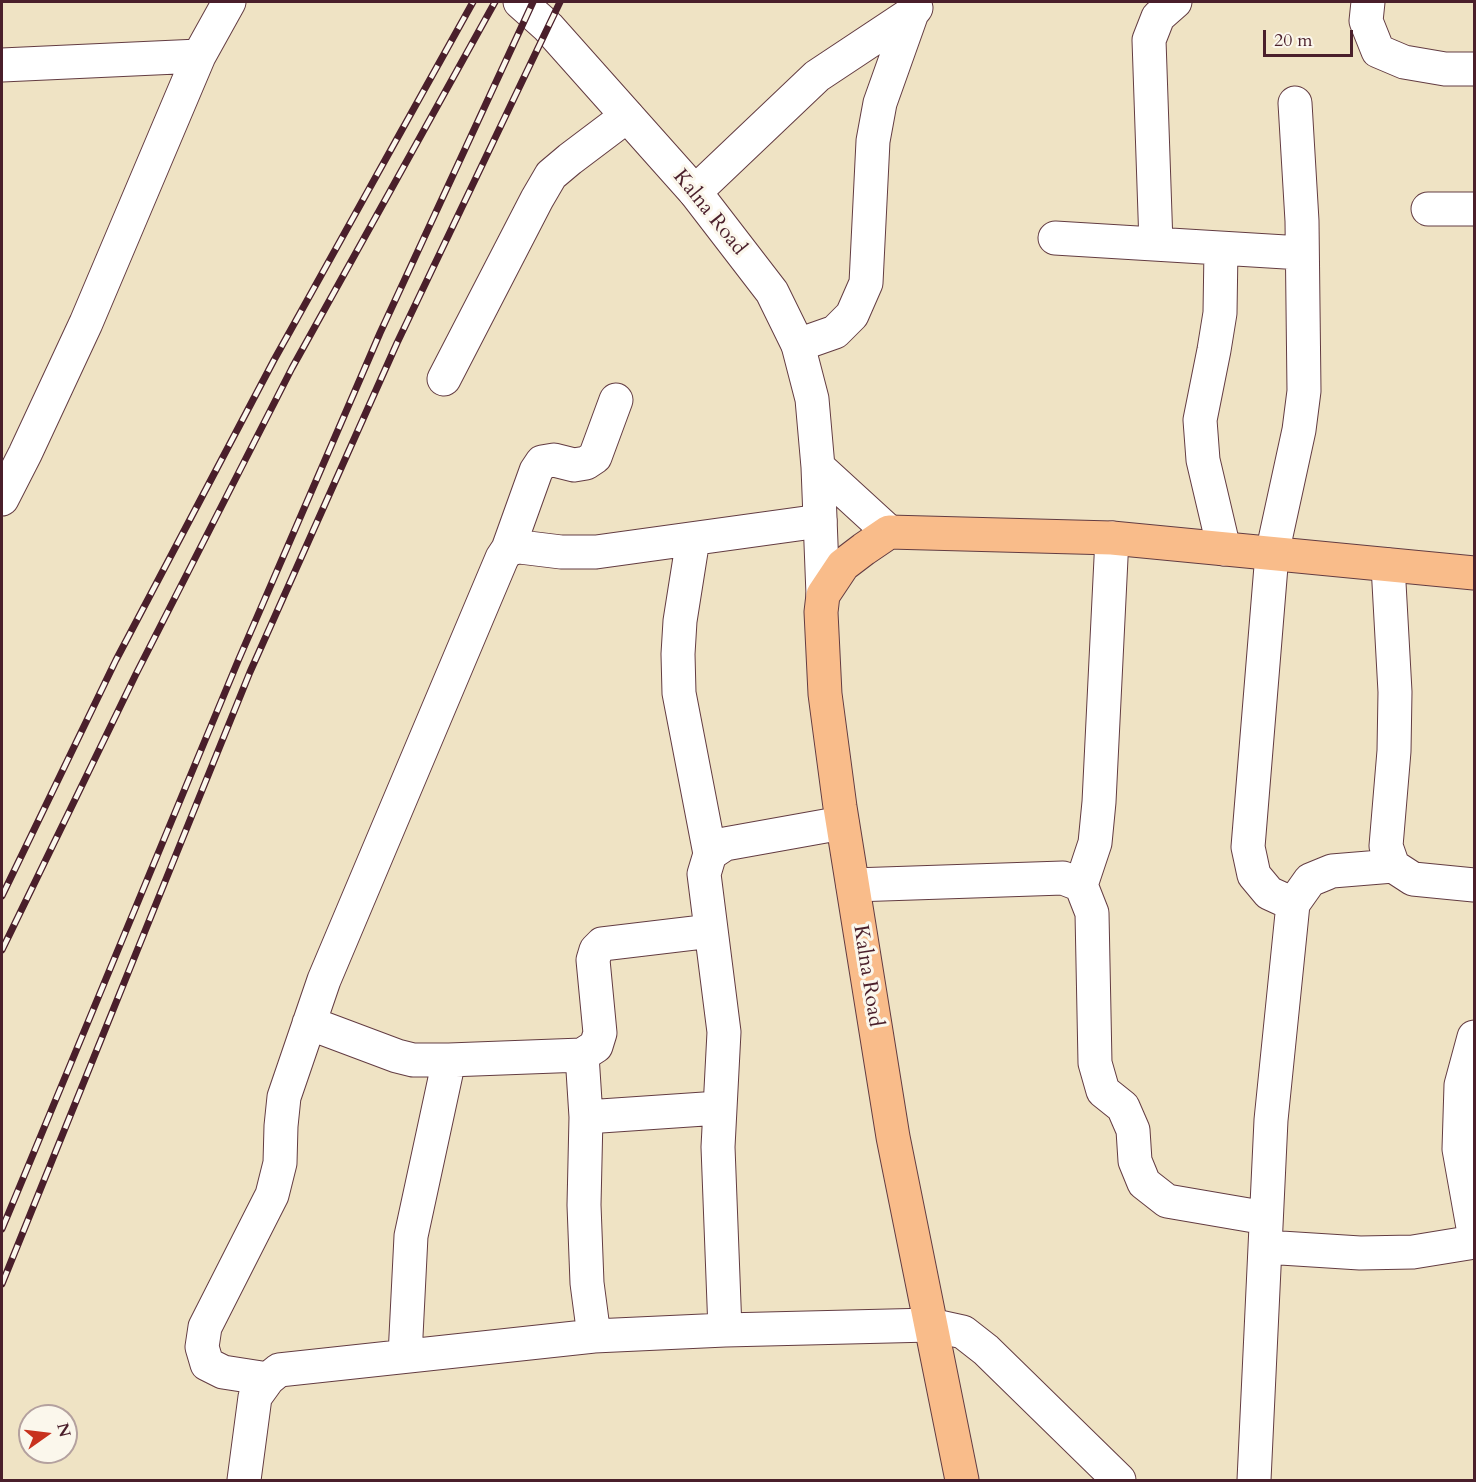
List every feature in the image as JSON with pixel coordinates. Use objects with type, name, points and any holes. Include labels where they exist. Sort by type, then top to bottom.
[{"type":"main road","points":[[823,595],[843,565],[889,532],[1112,538],[1474,573]]},
{"type":"main road","name":"Kalna Road","points":[[823,595],[821,612],[825,694],[842,823],[893,1137],[962,1480]]},
{"type":"street","points":[[2,499],[86,322],[200,56],[229,2]]},
{"type":"street","name":"Kalna Road","points":[[520,2],[548,27],[695,192],[772,292],[798,345],[812,399],[818,467],[823,595]]},
{"type":"street","points":[[1156,244],[1149,40],[1158,17],[1175,2]]},
{"type":"street","points":[[1368,2],[1366,21],[1378,51],[1404,62],[1445,69],[1474,69]]},
{"type":"street","points":[[695,192],[817,76],[917,7]]},
{"type":"street","points":[[798,345],[835,332],[852,315],[866,283],[873,141],[880,104],[917,7]]},
{"type":"street","points":[[2,65],[200,56]]},
{"type":"street","points":[[1293,904],[1269,892],[1254,875],[1248,847],[1272,554],[1299,430],[1304,391],[1302,253],[1295,103]]},
{"type":"street","points":[[444,379],[551,175],[627,116]]},
{"type":"street","points":[[1428,209],[1474,209]]},
{"type":"street","points":[[1055,238],[1302,253]]},
{"type":"street","points":[[1221,249],[1220,313],[1200,420],[1203,460],[1224,549]]},
{"type":"street","points":[[268,1379],[223,1372],[207,1364],[202,1347],[205,1327],[272,1195],[280,1163],[284,1097],[324,980],[501,558],[508,549],[536,471],[542,462],[554,460],[574,465],[586,463],[596,457],[616,400]]},
{"type":"street","points":[[818,467],[889,532]]},
{"type":"street","points":[[508,549],[596,552],[820,521]]},
{"type":"street","points":[[1112,538],[1100,802],[1095,843],[1081,885],[1092,913],[1095,1063],[1103,1091],[1123,1107],[1133,1130],[1135,1161],[1144,1183],[1167,1201],[1266,1233],[1360,1253],[1413,1252],[1474,1242]]},
{"type":"street","points":[[693,540],[680,621],[679,693],[710,854],[704,874],[724,1032],[718,1147],[725,1330]]},
{"type":"street","points":[[1388,565],[1395,692],[1394,751],[1386,846],[1393,866],[1413,879],[1474,885]]},
{"type":"street","points":[[710,854],[725,844],[842,823]]},
{"type":"street","points":[[1254,1480],[1271,1120],[1293,904],[1310,880],[1332,871],[1393,866]]},
{"type":"street","points":[[852,885],[1063,878],[1081,885]]},
{"type":"street","points":[[309,1023],[397,1056],[413,1059],[449,1060],[582,1055],[596,1046],[600,1033],[593,960],[596,950],[602,944],[711,931]]},
{"type":"street","points":[[1474,1037],[1461,1085],[1459,1149],[1474,1233]]},
{"type":"street","points":[[582,1055],[586,1117],[584,1204],[586,1272],[594,1336]]},
{"type":"street","points":[[405,1356],[411,1236],[449,1060]]},
{"type":"street","points":[[586,1117],[719,1108]]},
{"type":"street","points":[[244,1480],[255,1397],[268,1379],[279,1370],[594,1336],[931,1325],[963,1332],[986,1350],[1119,1480]]},
{"type":"railway","points":[[2,896],[116,660],[274,360],[473,2]]},
{"type":"railway","points":[[2,950],[136,674],[292,368],[495,2]]},
{"type":"railway","points":[[2,1229],[238,661],[380,333],[533,2]]},
{"type":"railway","points":[[2,1284],[250,672],[397,343],[560,2]]}]
